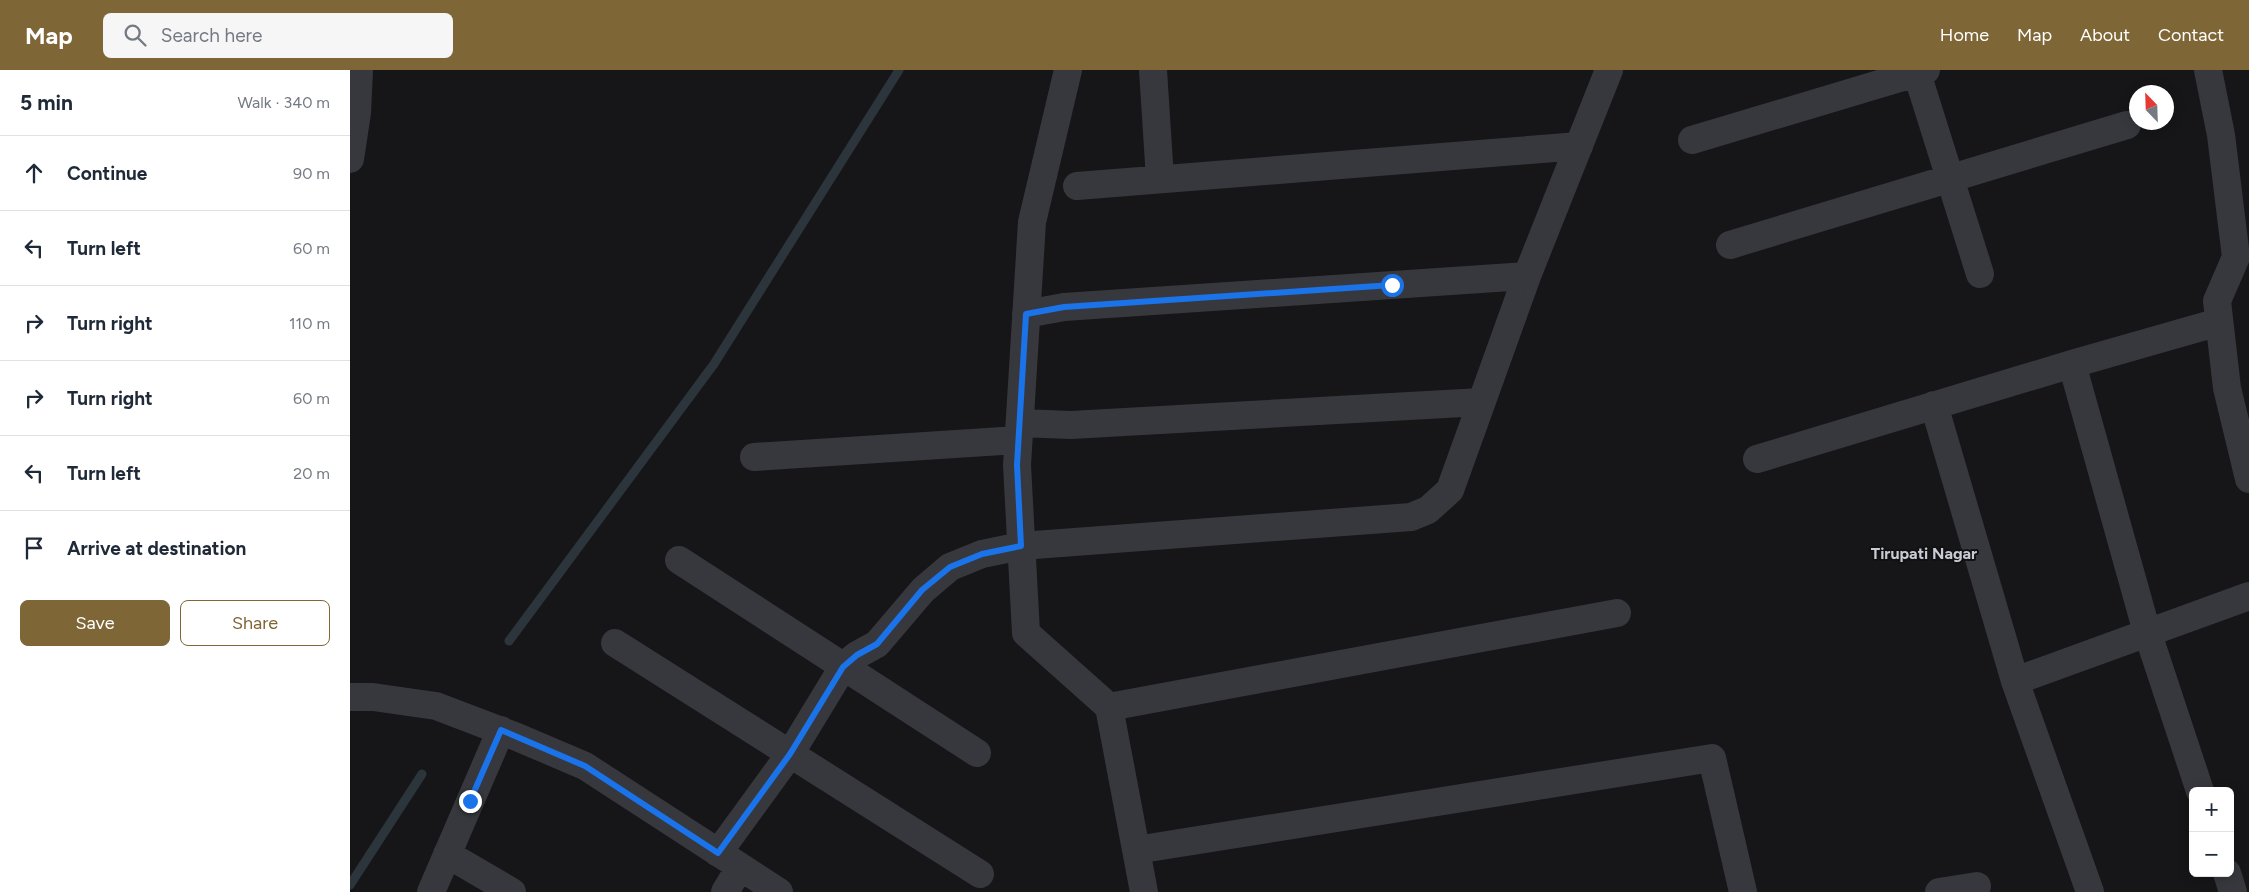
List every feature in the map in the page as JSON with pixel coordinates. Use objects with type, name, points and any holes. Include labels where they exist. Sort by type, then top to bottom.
[{"type":"street","points":[[350,159],[357,113],[359,70]]},
{"type":"street","points":[[1068,70],[1032,222],[1017,465],[1026,633],[1109,707],[1144,892]]},
{"type":"street","points":[[1153,70],[1160,179]]},
{"type":"street","points":[[724,892],[729,860],[843,667],[857,655],[877,644],[922,590],[950,567],[982,554],[1021,546],[1411,517],[1428,510],[1450,490],[1527,276],[1609,70]]},
{"type":"street","points":[[2208,70],[2221,135],[2236,257],[2217,301],[2219,322],[2227,388],[2249,479]]},
{"type":"street","points":[[1692,140],[1920,71],[1980,274]]},
{"type":"street","points":[[1730,245],[2127,125]]},
{"type":"street","points":[[1077,186],[1579,146]]},
{"type":"street","points":[[1026,314],[1064,307],[1527,276]]},
{"type":"street","points":[[1757,459],[2072,364],[2219,322]]},
{"type":"street","points":[[2072,364],[2148,633],[2199,787]]},
{"type":"street","points":[[754,457],[1019,432],[1071,425],[1481,402]]},
{"type":"street","points":[[1934,405],[2014,681],[2090,892]]},
{"type":"street","points":[[679,560],[977,753]]},
{"type":"street","points":[[2014,681],[2249,596]]},
{"type":"street","points":[[1109,707],[1617,613]]},
{"type":"street","points":[[615,643],[980,874]]},
{"type":"street","points":[[350,696],[372,697],[436,706],[501,730],[585,766],[779,892]]},
{"type":"street","points":[[431,892],[501,730]]},
{"type":"street","points":[[1136,850],[1712,758],[1743,892]]},
{"type":"street","points":[[448,854],[512,892]]},
{"type":"street","points":[[2228,877],[2234,892]]},
{"type":"street","points":[[1939,892],[1977,886]]},
{"type":"waterway","points":[[509,641],[714,364],[899,70]]},
{"type":"waterway","points":[[350,885],[422,774]]},
{"type":"district","name":"Tirupati Nagar","points":[[1924,553]]},
{"type":"route","points":[[470,801],[501,730],[585,766],[718,853],[790,754],[843,667],[857,655],[877,644],[922,590],[950,567],[982,554],[1021,546],[1017,465],[1026,314],[1064,307],[1392,285]]}]
